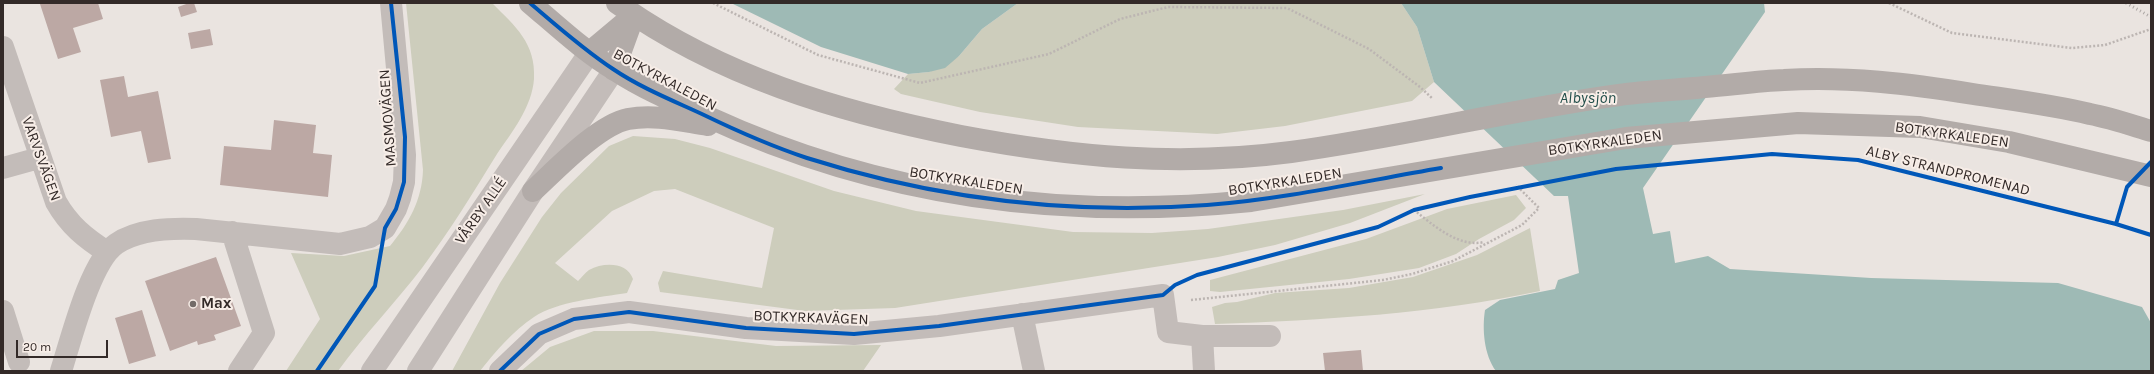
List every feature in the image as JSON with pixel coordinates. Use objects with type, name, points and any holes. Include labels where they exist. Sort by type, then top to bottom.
[{"type":"main road","name":"BOTKYRKALEDEN","points":[[530,3],[614,70],[672,101],[737,130],[805,157],[874,177],[959,194],[1055,206],[1128,208],[1208,205],[1304,193],[1441,168],[1626,138],[1798,123],[1920,127],[2009,142],[2151,176]]},
{"type":"main road","name":"BOTKYRKALEDEN","points":[[625,9],[670,37],[726,66],[760,80],[854,112],[996,143],[1091,156],[1184,160],[1244,156],[1310,149],[1438,128],[1619,95],[1786,79],[1898,82],[2085,113],[2151,131]]},
{"type":"main road","points":[[590,52],[625,9]]},
{"type":"main road","points":[[614,70],[625,9]]},
{"type":"main road","points":[[533,191],[605,129],[627,119],[662,117],[737,130]]},
{"type":"street","name":"MASMOVÄGEN","points":[[61,371],[89,288],[104,255],[116,244],[128,238],[146,232],[179,228],[232,232],[340,244],[370,237],[385,228],[396,209],[404,182],[405,155],[391,3]]},
{"type":"street","name":"VARVSVÄGEN","points":[[3,46],[50,191],[62,214],[78,233],[107,252]]},
{"type":"street","name":"VÅRBY ALLÉ","points":[[372,371],[590,52]]},
{"type":"street","name":"VÅRBY ALLÉ","points":[[418,371],[533,191],[614,70]]},
{"type":"street","points":[[3,168],[39,158]]},
{"type":"street","points":[[232,232],[264,333],[239,371]]},
{"type":"street","points":[[1163,299],[1168,332],[1202,336],[1270,336]]},
{"type":"street","name":"BOTKYRKAVÄGEN","points":[[500,371],[538,334],[574,319],[629,312],[746,328],[854,334],[939,326],[1022,314],[1163,299]]},
{"type":"street","points":[[3,311],[19,362]]},
{"type":"street","points":[[1022,314],[1034,371]]},
{"type":"street","points":[[1202,336],[1204,371]]},
{"type":"path","points":[[713,3],[818,55],[920,83],[1049,54],[1120,19],[1168,7],[1287,8],[1369,49],[1420,86],[1436,103]]},
{"type":"path","points":[[1889,3],[1952,33],[2072,48],[2105,45],[2151,29]]},
{"type":"path","points":[[1163,299],[1383,280],[1412,274],[1453,261],[1522,224],[1539,208],[1512,181]]},
{"type":"path","points":[[1515,188],[1522,187]]},
{"type":"path","points":[[1408,213],[1421,209]]},
{"type":"path","points":[[1414,210],[1444,233],[1477,244],[1488,241]]},
{"type":"green space","points":[[406,3],[492,3],[516,28],[528,45],[532,55],[534,79],[529,99],[515,128],[432,254],[412,281],[338,371],[286,371],[320,319],[291,253],[344,256],[390,246],[409,220],[417,201],[423,170]]},
{"type":"green space","points":[[1018,3],[1401,3],[1417,27],[1434,82],[1412,101],[1285,126],[1217,134],[1078,127],[980,112],[901,94],[894,89],[908,74],[929,72],[959,56],[982,29]]},
{"type":"green space","points":[[633,136],[675,139],[710,148],[834,191],[916,211],[1073,232],[1152,233],[1208,229],[1343,210],[1425,194],[1350,223],[1275,245],[1218,257],[895,308],[805,311],[660,292],[658,283],[663,271],[762,288],[774,228],[675,189],[654,191],[612,211],[555,263],[578,281],[589,270],[595,267],[614,265],[626,269],[633,279],[627,293],[592,298],[554,307],[534,317],[512,335],[480,371],[452,371],[500,283],[542,217],[561,193],[609,146]]},
{"type":"green space","points":[[1516,195],[1526,208],[1514,220],[1479,239],[1456,254],[1419,268],[1349,279],[1220,292],[1210,291],[1210,280],[1366,239],[1447,209]]},
{"type":"green space","points":[[1530,228],[1540,291],[1460,305],[1378,315],[1215,324],[1212,307],[1225,303],[1237,302],[1275,293],[1349,288],[1413,277],[1477,255]]},
{"type":"green space","points":[[594,331],[653,331],[776,346],[881,345],[863,371],[521,371],[550,347]]},
{"type":"water","points":[[731,3],[1018,3],[982,29],[959,56],[945,68],[929,72],[908,74],[821,47]]},
{"type":"water","name":"Albysjön","points":[[1401,3],[1764,3],[1765,12],[1643,188],[1653,234],[1670,231],[1675,263],[1708,256],[1730,269],[1871,278],[2058,283],[2142,307],[2151,323],[2151,371],[1496,371],[1486,350],[1484,333],[1485,310],[1500,300],[1555,289],[1558,280],[1579,273],[1568,196],[1554,196],[1434,82],[1417,27]]},
{"type":"building","points":[[98,3],[103,19],[73,28],[81,52],[58,59],[40,4]]},
{"type":"building","points":[[189,3],[194,3],[197,12],[181,17],[178,7]]},
{"type":"building","points":[[210,29],[213,45],[191,49],[188,33]]},
{"type":"building","points":[[124,76],[128,97],[158,91],[171,159],[148,163],[141,131],[111,137],[100,80]]},
{"type":"building","points":[[274,120],[316,125],[313,153],[332,155],[328,197],[220,185],[224,146],[271,150]]},
{"type":"building","name":"Max","points":[[216,257],[241,326],[214,335],[216,340],[198,345],[197,341],[170,351],[145,281]]},
{"type":"building","points":[[142,310],[156,356],[129,364],[115,318]]},
{"type":"building","points":[[1361,350],[1363,371],[1325,371],[1323,353]]},
{"type":"railway","points":[[2126,3],[2151,17]]},
{"type":"cycle path","points":[[317,371],[375,286],[385,228],[396,209],[404,182],[405,137],[391,3]]},
{"type":"cycle path","points":[[530,3],[581,46],[624,76],[658,94],[742,132],[807,158],[905,184],[955,194],[1005,201],[1055,205],[1106,208],[1156,208],[1266,199],[1441,168]]},
{"type":"cycle path","name":"ALBY STRANDPROMENAD","points":[[500,371],[539,334],[574,319],[629,312],[746,328],[854,334],[939,326],[1163,295],[1175,285],[1197,275],[1378,227],[1414,210],[1470,197],[1616,169],[1772,154],[1858,160],[2116,224],[2151,235]]},
{"type":"cycle path","points":[[2116,224],[2127,187],[2151,162]]},
{"type":"place","name":"Max","points":[[193,304]]}]
